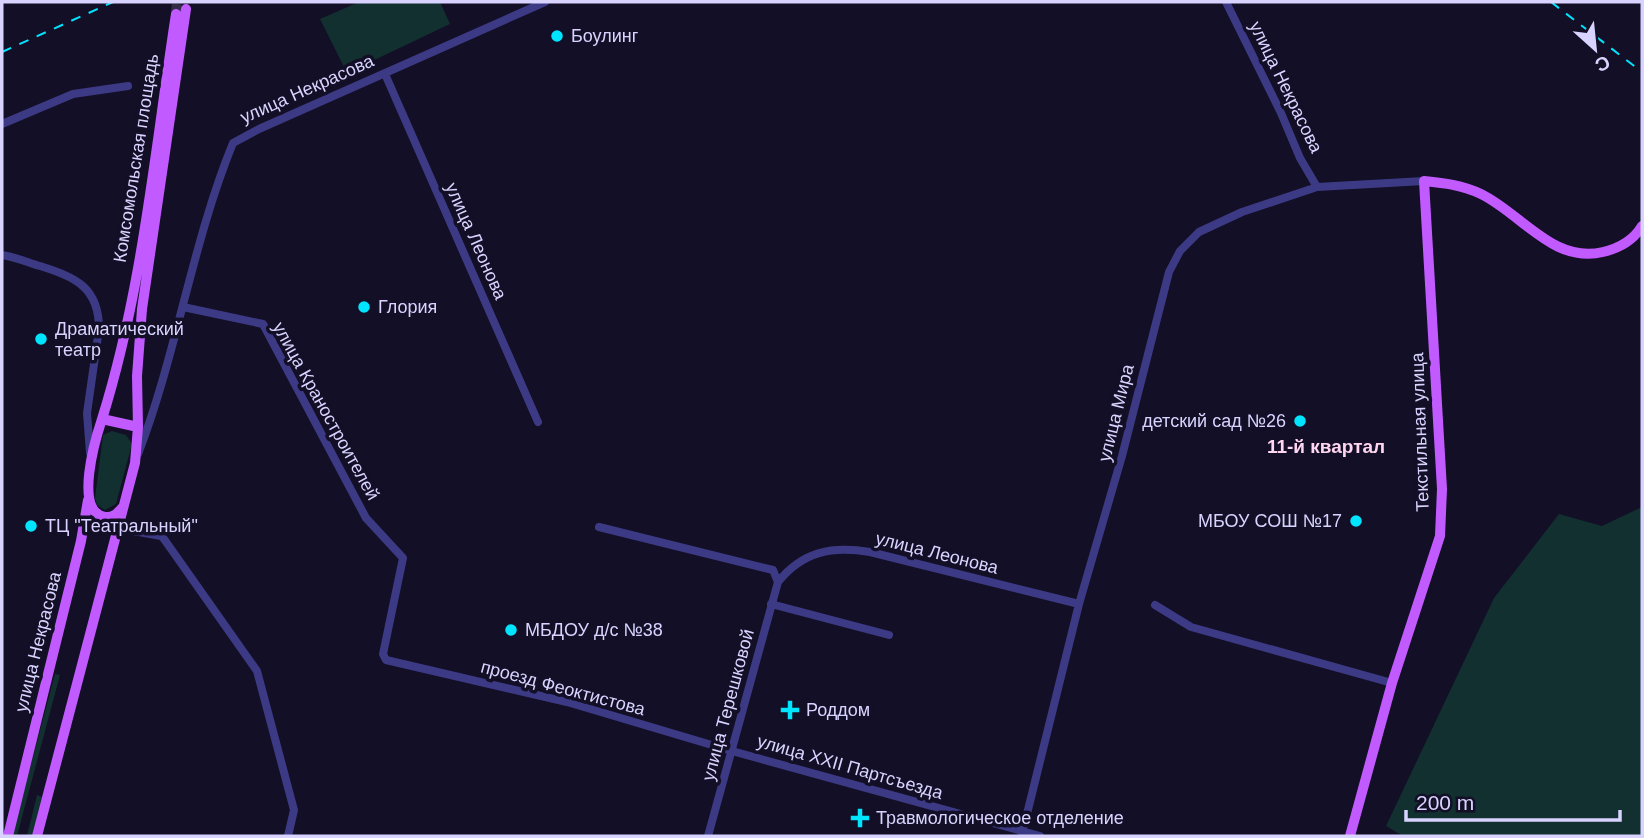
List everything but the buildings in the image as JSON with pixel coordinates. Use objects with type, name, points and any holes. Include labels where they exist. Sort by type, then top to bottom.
[{"type":"main road","name":"Комсомольская площадь","points":[[130,307],[181,11],[142,309],[137,376],[138,427]]},
{"type":"main road","points":[[1424,181],[1462,185],[1484,195],[1552,246],[1569,252],[1582,254],[1609,250],[1631,240],[1642,226]]},
{"type":"main road","name":"Текстильная улица","points":[[1350,836],[1392,683],[1440,536],[1442,489],[1424,181]]},
{"type":"main road","name":"улица Некрасова","points":[[8,836],[81,541],[90,463],[117,371],[130,307]]},
{"type":"main road","points":[[37,836],[135,464],[138,427],[102,419]]},
{"type":"main road","points":[[88,497],[94,510],[103,517],[113,516],[123,507]]},
{"type":"street","name":"улица Некрасова","points":[[135,464],[151,421],[225,161],[233,143],[545,2]]},
{"type":"street","name":"улица Некрасова","points":[[1226,2],[1281,113],[1300,158],[1317,187]]},
{"type":"street","name":"улица Леонова","points":[[385,74],[538,422]]},
{"type":"street","points":[[2,124],[73,94],[128,86]]},
{"type":"street","name":"улица Мира","points":[[1022,834],[1079,604],[1122,456],[1169,272],[1180,251],[1199,232],[1219,222],[1317,187],[1424,181]]},
{"type":"street","points":[[3,254],[73,277],[94,301],[99,317],[99,329],[87,413],[90,463]]},
{"type":"street","name":"улица Краностроителей","points":[[183,307],[263,324],[366,519],[403,558],[383,654],[386,660]]},
{"type":"street","points":[[87,413],[102,419]]},
{"type":"street","points":[[138,427],[151,421]]},
{"type":"street","points":[[599,527],[773,570],[778,582]]},
{"type":"street","points":[[117,528],[161,536],[164,539],[257,671],[294,810],[288,836]]},
{"type":"street","name":"улица Леонова","points":[[778,582],[789,568],[801,559],[817,553],[855,550],[889,556],[1079,604]]},
{"type":"street","name":"улица Терешковой","points":[[708,836],[778,582]]},
{"type":"street","points":[[771,604],[889,635]]},
{"type":"street","points":[[1155,606],[1191,627],[1392,683]]},
{"type":"street","name":"проезд Феоктистова","points":[[386,660],[567,702],[732,751]]},
{"type":"street","name":"улица XXII Партсъезда","points":[[732,751],[1022,834],[1040,836]]},
{"type":"green space","points":[[359,2],[440,2],[450,24],[347,73],[320,19]]},
{"type":"green space","points":[[112,431],[126,435],[132,444],[116,504],[105,510],[97,505],[95,498],[103,435]]},
{"type":"green space","points":[[1642,507],[1642,836],[1403,836],[1386,826],[1494,598],[1559,514],[1602,526]]},
{"type":"green space","points":[[55,674],[60,675],[17,836],[12,836]]},
{"type":"green space","points":[[37,795],[42,797],[32,836],[27,836]]},
{"type":"tunnel","points":[[176,14],[177,2]]},
{"type":"railway","points":[[2,52],[113,2]]},
{"type":"railway","points":[[1551,2],[1642,72]]},
{"type":"place","name":"Боулинг","points":[[557,36]]},
{"type":"place","name":"Глория","points":[[364,307]]},
{"type":"place","name":"Драматический театр","points":[[41,339]]},
{"type":"place","name":"детский сад №26","points":[[1300,421]]},
{"type":"place","name":"МБОУ СОШ №17","points":[[1356,521]]},
{"type":"place","name":"ТЦ \"Театральный\"","points":[[31,526]]},
{"type":"place","name":"МБДОУ д/с №38","points":[[511,630]]},
{"type":"place","name":"Роддом","points":[[790,710]]},
{"type":"place","name":"Травмологическое отделение","points":[[860,818]]},
{"type":"district","name":"11-й квартал","points":[[1326,446]]}]
